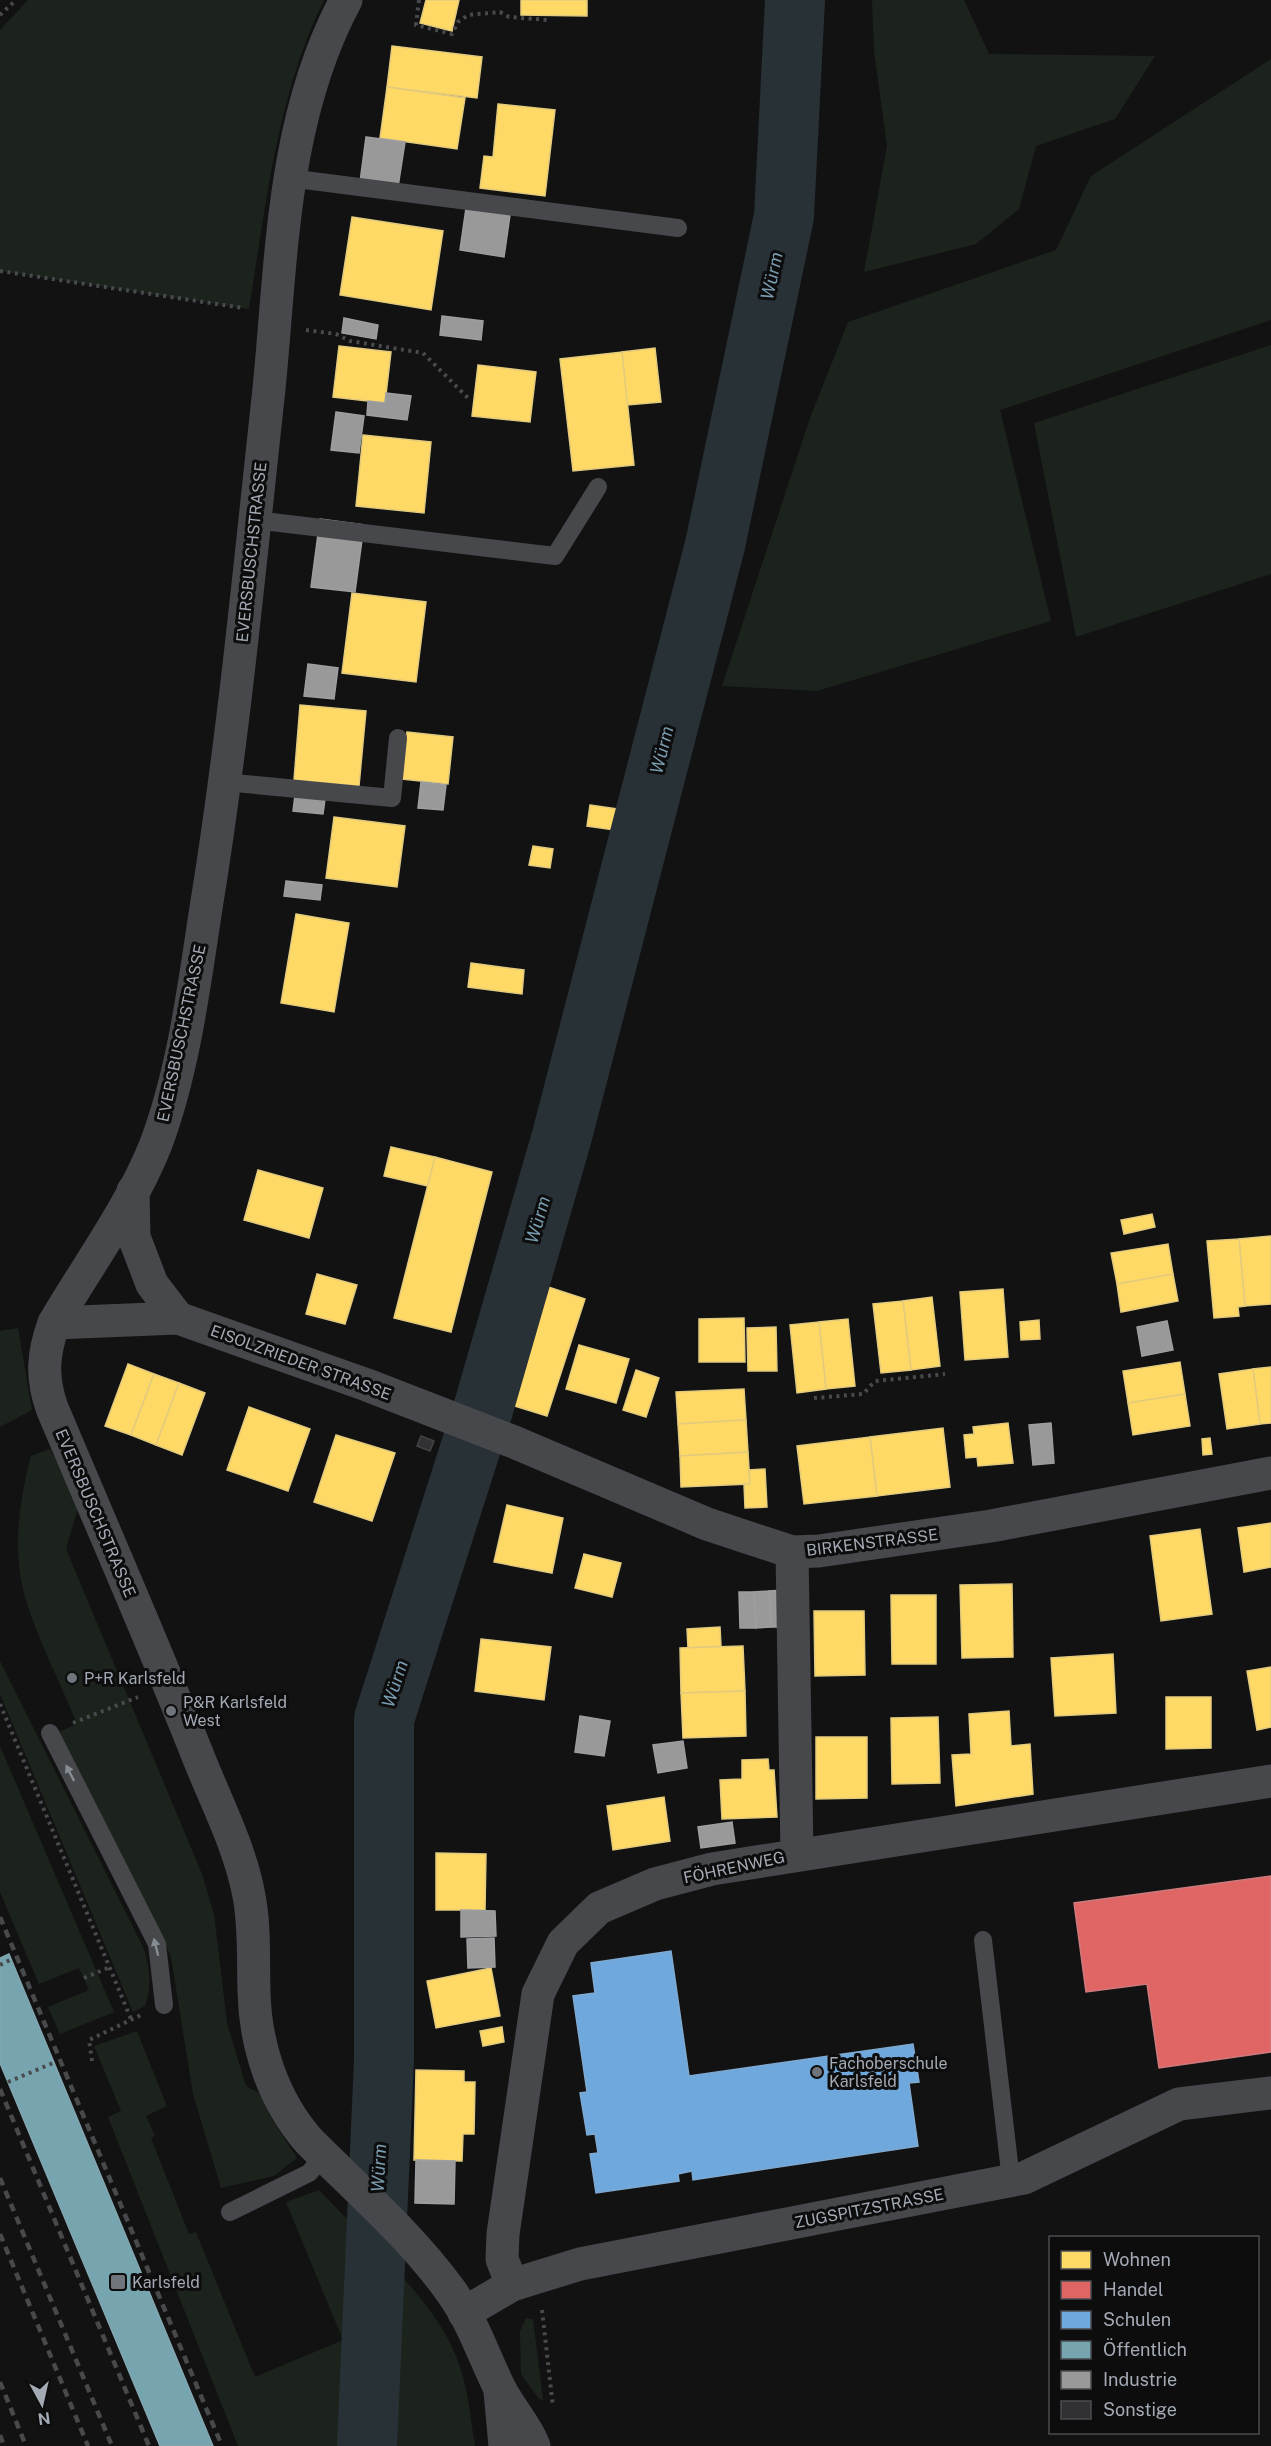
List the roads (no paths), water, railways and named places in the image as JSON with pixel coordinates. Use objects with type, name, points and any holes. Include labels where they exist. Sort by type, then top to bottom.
[{"type":"street","name":"EVERSBUSCHSTRASSE","points":[[346,0],[323,50],[295,140],[255,520],[224,782],[212,870],[184,1035],[160,1133],[133,1191],[54,1323],[44,1356],[45,1391],[169,1684],[244,1872],[253,1922],[255,2010],[262,2051],[274,2089],[296,2126],[408,2242],[450,2290],[479,2339],[500,2389]]},
{"type":"street","points":[[133,1191],[135,1237],[138,1246],[152,1284],[178,1318]]},
{"type":"street","name":"EISOLZRIEDER STRASSE","points":[[54,1323],[178,1318],[432,1410]]},
{"type":"street","name":"BIRKENSTRASSE","points":[[432,1410],[514,1442],[696,1520],[792,1552],[819,1551],[991,1526],[1271,1473]]},
{"type":"street","points":[[792,1552],[797,1854]]},
{"type":"street","name":"FÖHRENWEG","points":[[520,2283],[502,2259],[503,2234],[538,1994],[563,1943],[599,1908],[655,1884],[712,1869],[1271,1781]]},
{"type":"street","name":"ZUGSPITZSTRASSE","points":[[464,2313],[520,2283],[580,2264],[1024,2178],[1179,2104],[1271,2092]]},
{"type":"street","points":[[500,2389],[505,2446]]},
{"type":"street","points":[[500,2389],[520,2418],[534,2446]]},
{"type":"lane","points":[[290,178],[678,228]]},
{"type":"lane","points":[[255,520],[555,556],[597,487]]},
{"type":"lane","points":[[224,782],[392,798],[399,738]]},
{"type":"lane","points":[[50,1733],[157,1944],[164,2005]]},
{"type":"lane","points":[[983,1940],[1011,2180]]},
{"type":"lane","points":[[230,2212],[309,2173],[336,2168]]},
{"type":"waterway","name":"Würm","points":[[367,2446],[384,2060],[384,1719],[484,1406],[562,1136],[715,545],[784,216],[795,0]]},
{"type":"railway","points":[[0,1917],[222,2446]]},
{"type":"railway","points":[[0,2089],[149,2446]]},
{"type":"railway","points":[[0,2178],[112,2446]]},
{"type":"railway","points":[[0,2234],[88,2446]]},
{"type":"railway","points":[[0,2382],[26,2446]]},
{"type":"railway","points":[[0,2435],[4,2446]]},
{"type":"place","name":"P+R Karlsfeld","points":[[72,1678]]},
{"type":"place","name":"P&R Karlsfeld West","points":[[171,1711]]},
{"type":"place","name":"Fachoberschule Karlsfeld","points":[[817,2072]]},
{"type":"place","name":"Karlsfeld","points":[[118,2282]]}]
